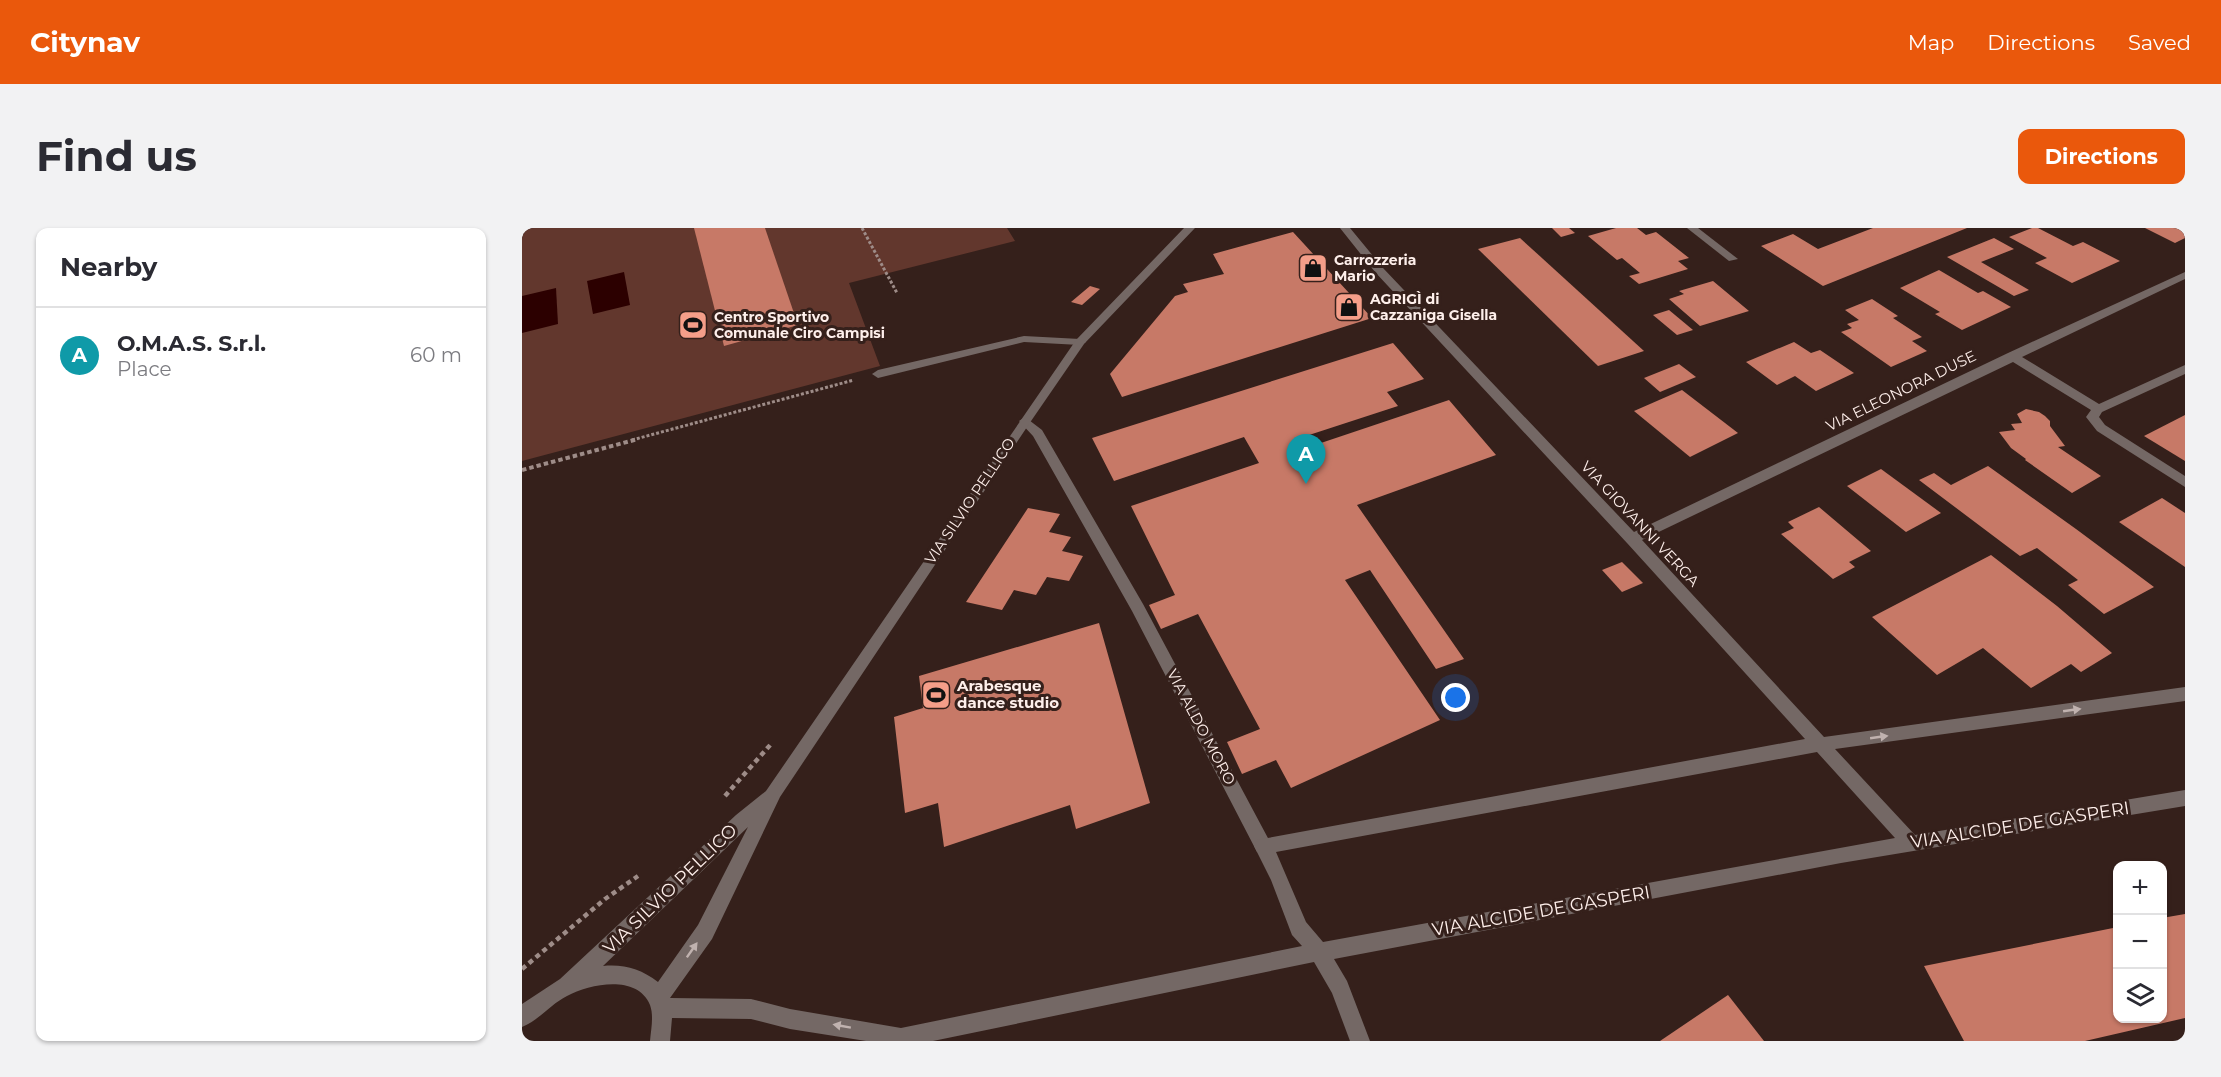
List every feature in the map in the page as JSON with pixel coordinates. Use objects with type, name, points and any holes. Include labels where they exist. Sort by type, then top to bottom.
[{"type":"street","name":"VIA SILVIO PELLICO","points":[[660,1003],[705,932],[774,792],[1024,421],[1080,342],[1190,228]]},
{"type":"street","name":"VIA GIOVANNI VERGA","points":[[1345,228],[1379,270],[1632,538],[1911,843]]},
{"type":"street","points":[[1692,228],[1733,259]]},
{"type":"street","name":"VIA ELEONORA DUSE","points":[[1632,538],[2185,275]]},
{"type":"street","points":[[878,374],[1024,339],[1080,342]]},
{"type":"street","points":[[2012,356],[2098,409]]},
{"type":"street","points":[[2185,369],[2098,409],[2092,417],[2101,428],[2185,482]]},
{"type":"street","name":"VIA ALDO MORO","points":[[1024,421],[1038,433],[1138,608],[1280,876],[1299,928],[1318,952],[1340,988],[1360,1041]]},
{"type":"street","points":[[1263,846],[1821,745],[2185,694]]},
{"type":"street","name":"VIA SILVIO PELLICO","points":[[567,985],[624,935],[703,855],[774,792]]},
{"type":"street","name":"VIA ALCIDE DE GASPERI","points":[[660,1003],[751,1010],[892,1039],[1318,952],[1911,843],[2185,798]]},
{"type":"street","points":[[522,1017],[542,1000],[567,985],[599,975],[625,975],[641,980],[651,987],[660,1003],[664,1026],[660,1041]]},
{"type":"path","points":[[862,228],[897,292]]},
{"type":"path","points":[[522,470],[878,374]]},
{"type":"path","points":[[723,798],[772,743]]},
{"type":"path","points":[[522,969],[605,899],[644,872]]},
{"type":"shaded area","name":"Centro Sportivo Comunale Ciro Campisi","points":[[522,228],[1007,228],[1015,241],[849,283],[880,366],[522,461]]},
{"type":"shaded area","points":[[624,272],[630,305],[593,314],[587,281]]},
{"type":"shaded area","points":[[556,288],[558,324],[522,333],[522,296]]},
{"type":"building","points":[[694,228],[765,228],[798,325],[724,346]]},
{"type":"building","points":[[1552,228],[1569,228],[1575,233],[1561,237]]},
{"type":"building","points":[[1616,228],[1637,228],[1646,235],[1656,232],[1689,258],[1678,261],[1688,269],[1639,284],[1629,276],[1640,273],[1622,258],[1617,260],[1588,236]]},
{"type":"building","points":[[1873,228],[1967,228],[1823,286],[1761,246],[1793,234],[1818,249]]},
{"type":"building","points":[[2038,228],[2073,246],[2083,242],[2120,261],[2072,283],[2035,263],[2047,258],[2009,237]]},
{"type":"building","points":[[2145,228],[2185,228],[2185,238],[2175,243]]},
{"type":"building","points":[[1293,232],[1372,318],[1122,397],[1110,374],[1175,296],[1188,292],[1183,284],[1224,274],[1213,254]]},
{"type":"building","points":[[1520,238],[1644,351],[1598,366],[1478,249]]},
{"type":"building","points":[[1994,238],[2014,249],[1981,262],[2029,290],[2014,296],[1947,257]]},
{"type":"building","points":[[1939,270],[1978,293],[1983,291],[2011,307],[1962,330],[1935,314],[1940,312],[1900,288]]},
{"type":"building","points":[[1713,281],[1749,311],[1700,326],[1669,299],[1684,294],[1679,291]]},
{"type":"building","points":[[1090,286],[1100,289],[1082,305],[1071,302]]},
{"type":"building","points":[[1872,299],[1898,316],[1893,318],[1922,337],[1912,341],[1927,351],[1891,367],[1841,332],[1852,328],[1847,324],[1859,320],[1845,310]]},
{"type":"building","points":[[1669,310],[1693,330],[1677,335],[1653,315]]},
{"type":"building","points":[[1794,342],[1811,353],[1820,350],[1854,373],[1816,391],[1795,376],[1777,385],[1746,362]]},
{"type":"building","points":[[1393,343],[1424,379],[1387,392],[1398,406],[1306,436],[1312,446],[1449,400],[1496,455],[1357,505],[1464,659],[1436,669],[1370,570],[1345,580],[1440,720],[1291,788],[1276,760],[1242,774],[1227,742],[1260,729],[1198,614],[1161,629],[1149,605],[1175,595],[1131,506],[1259,463],[1244,437],[1114,481],[1092,438]]},
{"type":"building","points":[[1679,364],[1696,377],[1660,392],[1644,378]]},
{"type":"building","points":[[1682,390],[1738,433],[1690,457],[1634,411]]},
{"type":"building","points":[[2026,409],[2045,416],[2065,446],[2058,447],[2101,476],[2072,493],[2011,448],[1999,432],[2015,430],[2011,424],[2022,423],[2017,414]]},
{"type":"building","points":[[2185,415],[2185,461],[2144,436]]},
{"type":"building","points":[[1988,466],[2154,587],[2104,614],[2068,585],[2078,580],[2037,548],[2020,556],[1919,480],[1934,473],[1951,485]]},
{"type":"building","points":[[1881,469],[1941,513],[1906,532],[1847,486]]},
{"type":"building","points":[[2162,498],[2185,513],[2185,567],[2119,522]]},
{"type":"building","points":[[1819,507],[1871,551],[1849,562],[1855,567],[1833,579],[1781,534],[1794,528],[1788,522]]},
{"type":"building","points":[[1028,508],[1060,514],[1049,532],[1071,537],[1062,551],[1083,556],[1069,581],[1047,577],[1036,595],[1014,590],[1002,610],[966,602]]},
{"type":"building","points":[[1991,555],[2057,606],[2112,653],[2081,672],[2071,664],[2031,688],[1983,648],[1937,675],[1872,617]]},
{"type":"building","points":[[1622,562],[1643,583],[1622,592],[1602,570]]},
{"type":"building","points":[[1099,623],[1150,803],[1076,829],[1070,805],[944,847],[938,803],[905,813],[894,717],[923,708],[919,676]]},
{"type":"building","points":[[2185,914],[2185,1018],[2167,1022],[2167,969],[2167,917]]},
{"type":"building","points":[[2113,928],[2113,1023],[2163,1023],[2085,1041],[1964,1041],[1924,966]]},
{"type":"building","points":[[1728,995],[1764,1041],[1660,1041]]},
{"type":"place","name":"Carrozzeria Mario","points":[[1313,268]]},
{"type":"place","name":"AGRIGÌ di Cazzaniga Gisella","points":[[1349,307]]},
{"type":"place","name":"Centro Sportivo Comunale Ciro Campisi","points":[[693,325]]},
{"type":"place","name":"O.M.A.S. S.r.l.","points":[[1306,484]]},
{"type":"place","name":"Arabesque dance studio","points":[[936,695]]}]
